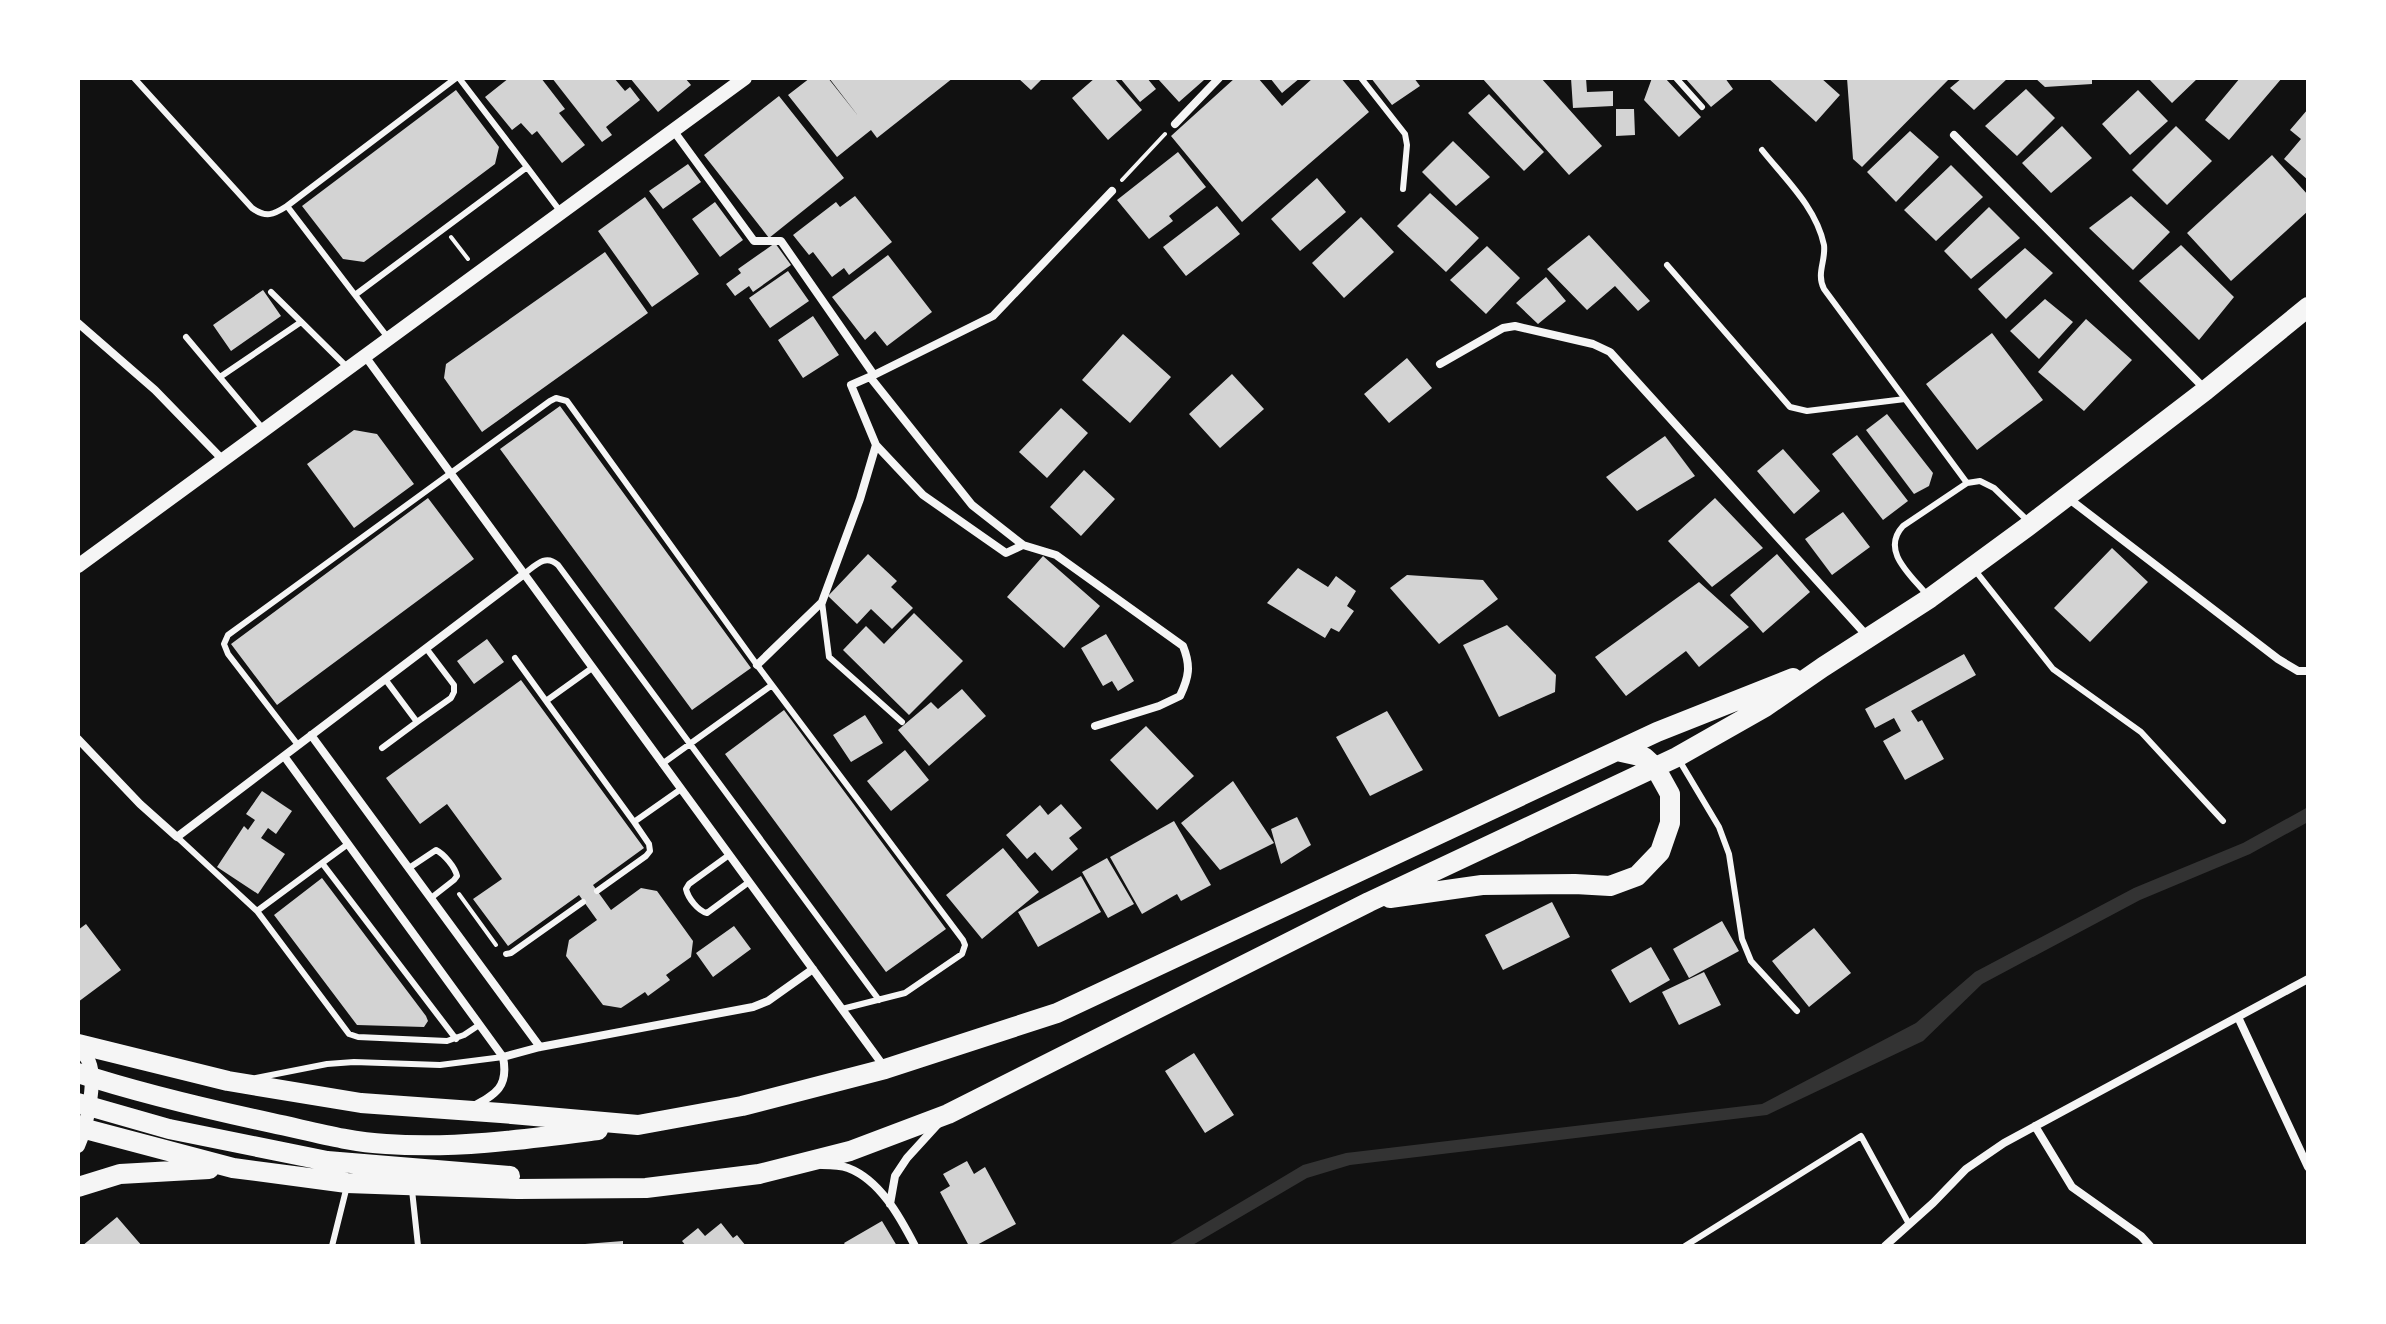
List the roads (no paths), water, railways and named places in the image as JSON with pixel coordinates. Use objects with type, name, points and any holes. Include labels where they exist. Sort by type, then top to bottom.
[{"type":"main road","points":[[80,1134],[233,1168],[347,1183],[518,1189],[646,1188],[759,1174],[850,1151],[948,1114],[1369,902],[1677,757],[1765,707],[1973,567],[2206,390],[2308,307]]},
{"type":"main road","points":[[78,1073],[176,1102],[349,1140],[417,1145],[509,1141],[638,1125],[742,1106],[885,1069],[1057,1013],[1657,732],[1823,667]]},
{"type":"main road","points":[[1369,902],[1482,885],[1610,886],[1637,876],[1660,852],[1670,823],[1670,794],[1655,767],[1644,757],[1617,751]]},
{"type":"main road","points":[[78,1046],[237,1082],[361,1103],[638,1125]]},
{"type":"main road","points":[[78,1103],[169,1129],[327,1161],[646,1188]]},
{"type":"main road","points":[[78,1187],[120,1174],[233,1168]]},
{"type":"street","points":[[78,566],[745,78]]},
{"type":"street","points":[[1175,124],[1219,78]]},
{"type":"street","points":[[673,130],[754,241],[781,241],[872,376],[972,505],[1023,545],[1056,555],[1183,646],[1189,661],[1189,677],[1180,696],[1159,706],[1095,726]]},
{"type":"street","points":[[1954,135],[2206,390]]},
{"type":"street","points":[[1023,545],[1006,553],[923,495],[876,445],[851,385],[993,316],[1112,191]]},
{"type":"street","points":[[78,323],[155,390],[223,460]]},
{"type":"street","points":[[1440,364],[1503,328],[1515,326],[1593,344],[1610,352],[1869,637]]},
{"type":"street","points":[[365,356],[885,1069]]},
{"type":"street","points":[[757,665],[822,602],[860,499],[876,445]]},
{"type":"street","points":[[2068,497],[2278,659],[2298,671],[2308,671]]},
{"type":"street","points":[[78,739],[140,804],[177,837],[524,574]]},
{"type":"street","points":[[311,735],[540,1047]]},
{"type":"street","points":[[284,756],[503,1057],[504,1077],[500,1088],[492,1096],[464,1111]]},
{"type":"street","points":[[503,1057],[540,1047],[753,1007],[768,1001],[813,969]]},
{"type":"street","points":[[1885,1246],[1966,1169],[2004,1143],[2308,979]]},
{"type":"street","points":[[2238,1017],[2308,1167]]},
{"type":"street","points":[[78,1046],[89,1060],[92,1072],[80,1134]]},
{"type":"street","points":[[890,1204],[895,1176],[907,1158],[948,1114]]},
{"type":"street","points":[[2035,1126],[2072,1187],[2141,1236],[2150,1246]]},
{"type":"street","points":[[804,1163],[845,1166],[861,1174],[890,1204],[915,1246]]},
{"type":"lane","points":[[134,78],[252,208],[270,216],[457,78],[561,213]]},
{"type":"lane","points":[[1361,78],[1405,134],[1403,189]]},
{"type":"lane","points":[[1676,78],[1702,107]]},
{"type":"lane","points":[[1762,150],[1812,212],[1824,247],[1819,275],[1824,289],[1967,483]]},
{"type":"lane","points":[[355,295],[527,167]]},
{"type":"lane","points":[[287,206],[389,339]]},
{"type":"lane","points":[[1667,265],[1790,407],[1801,412],[1905,399]]},
{"type":"lane","points":[[271,292],[348,369]]},
{"type":"lane","points":[[220,377],[301,322]]},
{"type":"lane","points":[[186,337],[264,430]]},
{"type":"lane","points":[[298,745],[228,654],[225,639],[550,401],[556,398],[567,401],[757,665],[963,940],[964,949],[958,957],[905,993],[842,1009]]},
{"type":"lane","points":[[1930,598],[1894,550],[1894,541],[1903,526],[1967,483],[1980,481],[1988,483],[2031,524]]},
{"type":"lane","points":[[524,574],[544,559],[558,565],[879,1000]]},
{"type":"lane","points":[[1973,567],[2053,669],[2141,732],[2223,821]]},
{"type":"lane","points":[[822,602],[829,657],[902,722]]},
{"type":"lane","points":[[382,748],[451,698],[454,689],[426,648]]},
{"type":"lane","points":[[515,658],[649,844],[650,851],[646,856],[597,891]]},
{"type":"lane","points":[[546,701],[592,668]]},
{"type":"lane","points":[[385,679],[417,722]]},
{"type":"lane","points":[[662,764],[772,685]]},
{"type":"lane","points":[[1677,757],[1719,827],[1729,854],[1742,939],[1751,961],[1797,1011]]},
{"type":"lane","points":[[634,822],[681,789]]},
{"type":"lane","points":[[177,837],[257,911],[349,1034],[447,1041],[479,1025]]},
{"type":"lane","points":[[257,911],[348,844]]},
{"type":"lane","points":[[409,868],[431,851],[439,850],[457,874],[451,883],[431,898]]},
{"type":"lane","points":[[729,855],[689,884],[687,894],[700,910],[707,913],[749,882]]},
{"type":"lane","points":[[322,863],[456,1039]]},
{"type":"lane","points":[[506,954],[583,902]]},
{"type":"lane","points":[[237,1082],[327,1064],[440,1065],[503,1057]]},
{"type":"lane","points":[[1685,1246],[1861,1136],[1909,1224]]},
{"type":"lane","points":[[332,1246],[347,1183]]},
{"type":"lane","points":[[412,1185],[418,1246]]}]
